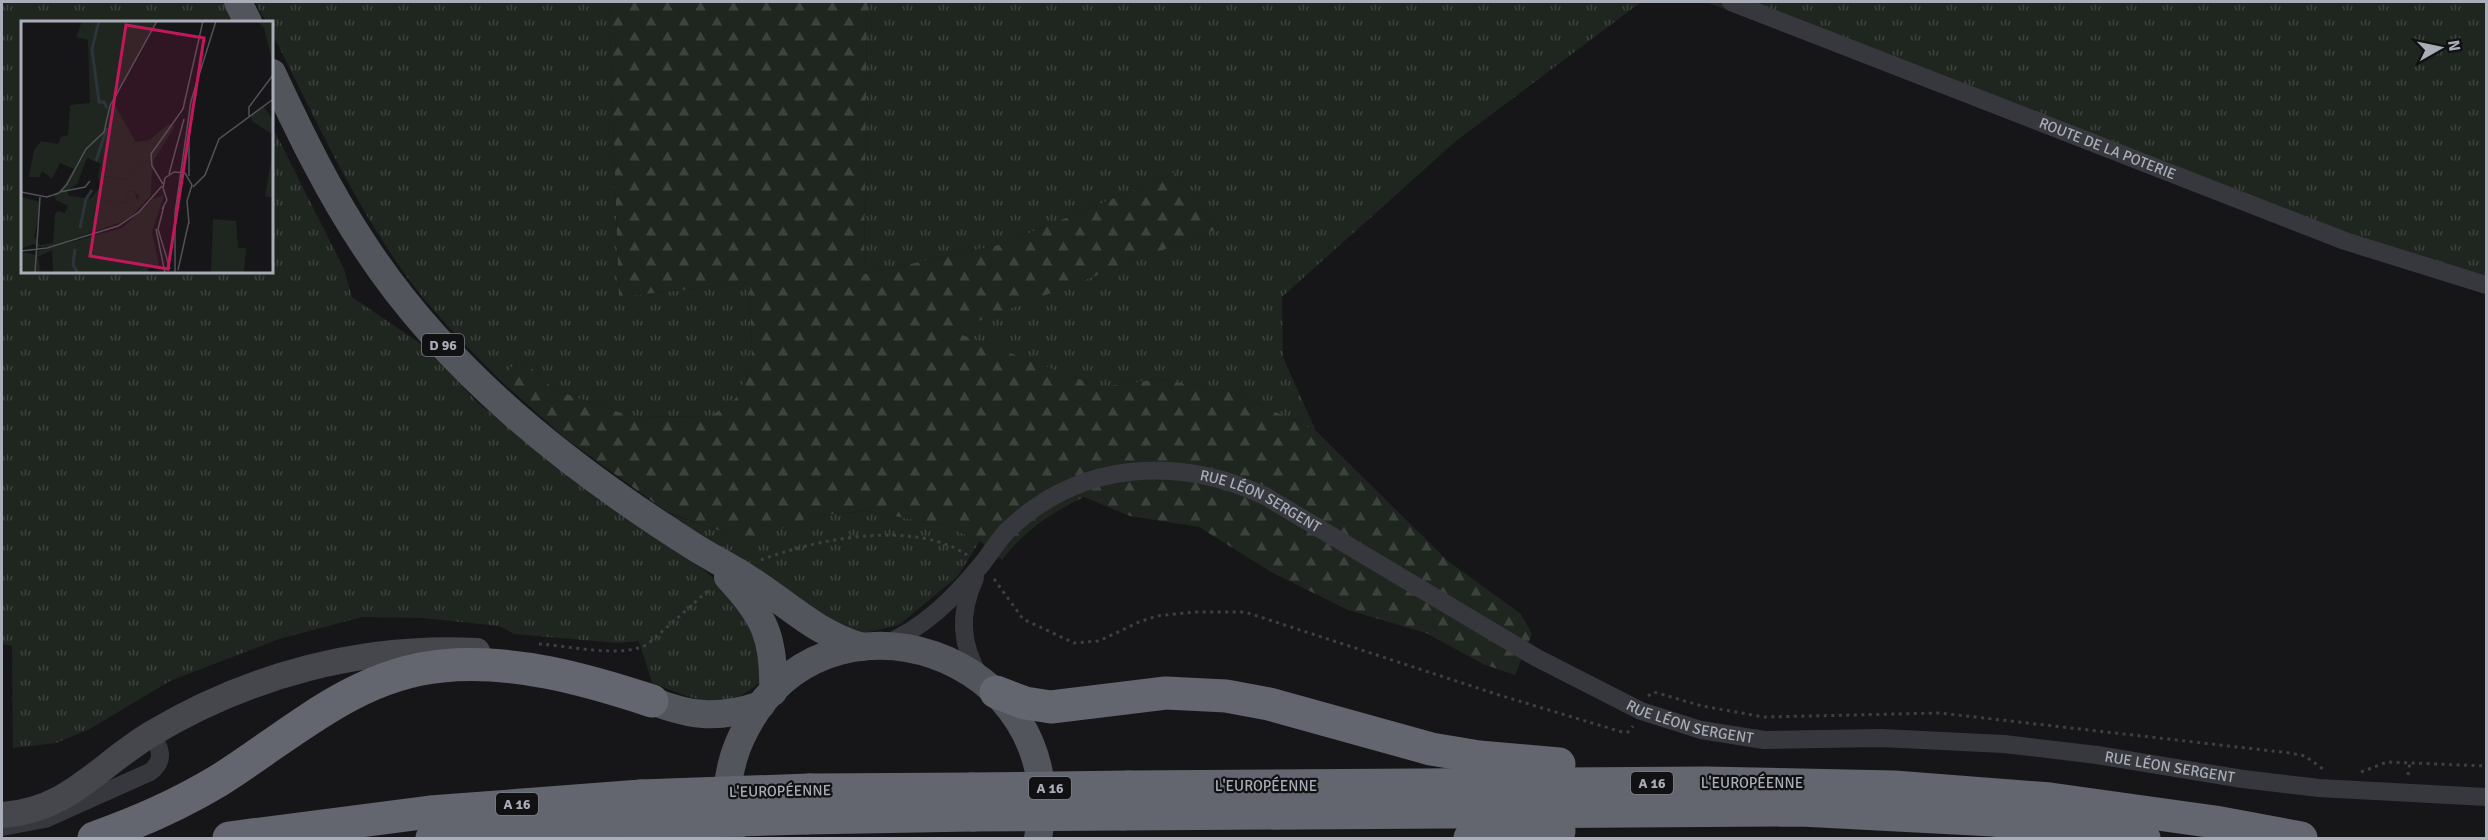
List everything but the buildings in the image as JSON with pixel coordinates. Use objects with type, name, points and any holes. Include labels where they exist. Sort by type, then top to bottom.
[{"type":"highway","points":[[94,838],[183,801],[249,761],[335,702],[366,686],[405,673],[455,665],[527,669],[586,681],[652,701]]},
{"type":"highway","points":[[988,685],[1025,703],[1051,707],[1166,693],[1227,696],[1284,708],[1431,749],[1479,757],[1550,763],[1761,771],[1894,787]]},
{"type":"highway","name":"L'EUROPÉENNE","points":[[1126,801],[1706,783],[1894,787],[2050,799],[2215,822],[2301,838]]},
{"type":"highway","name":"L'EUROPÉENNE","points":[[229,838],[430,812],[809,804],[1126,801],[1801,810],[1923,815],[2027,823],[2144,838]]},
{"type":"highway","name":"L'EUROPÉENNE","points":[[432,838],[635,809]]},
{"type":"highway","points":[[1470,838],[1663,825],[1704,810]]},
{"type":"main road","points":[[238,2],[248,21]]},
{"type":"main road","name":"D 96","points":[[273,75],[348,220],[398,293],[430,332],[489,391],[545,441],[695,548],[746,577],[816,628],[872,646]]},
{"type":"main road","name":"D 96","points":[[695,548],[741,590],[761,618],[773,650],[767,698]]},
{"type":"main road","points":[[731,838],[727,801],[733,760],[744,731],[767,698],[794,674],[818,660],[872,646],[929,652],[956,662],[988,685],[1021,724],[1037,762],[1043,802],[1038,838]]},
{"type":"main road","points":[[7,819],[39,810],[68,796],[149,735],[219,699],[291,673],[349,658],[420,650],[489,652],[552,661],[626,686],[652,701],[684,713],[731,714],[767,698]]},
{"type":"street","name":"ROUTE DE LA POTERIE","points":[[1731,2],[2345,241],[2487,285]]},
{"type":"street","name":"RUE LÉON SERGENT","points":[[981,565],[999,540],[1022,519],[1077,486],[1128,472],[1155,469],[1193,472],[1218,477],[1264,496],[1537,658],[1641,711],[1692,728],[1764,740],[1881,738],[2004,744],[2097,755],[2319,788],[2487,797]]},
{"type":"street","points":[[872,646],[906,635],[924,623],[981,565]]},
{"type":"street","points":[[981,565],[965,604],[963,626],[966,646],[988,685]]},
{"type":"green space","points":[[2,2],[228,2],[237,21],[21,21],[21,273],[273,273],[273,128],[344,269],[352,297],[424,346],[478,403],[615,509],[707,572],[740,605],[761,641],[764,679],[735,698],[722,701],[697,699],[652,683],[639,641],[618,643],[514,634],[499,626],[423,618],[362,617],[279,639],[170,681],[88,730],[56,743],[13,748],[12,646],[2,644]]},
{"type":"green space","points":[[255,2],[609,2],[619,297],[750,282],[752,367],[735,399],[711,416],[633,417],[555,390],[520,358],[500,380],[436,313],[395,259],[356,197],[321,132],[273,35],[273,21],[265,21]]},
{"type":"green space","points":[[609,2],[867,2],[864,274],[1003,244],[1175,173],[1220,228],[952,331],[1100,387],[1160,379],[1235,393],[1316,431],[1448,561],[1521,614],[1532,634],[1515,675],[1483,664],[1426,633],[1348,610],[1271,572],[1199,527],[1130,516],[1084,497],[1039,523],[1002,560],[980,541],[946,526],[868,511],[811,516],[751,542],[667,512],[565,438],[500,380],[520,358],[555,390],[633,417],[711,416],[735,399],[752,367],[750,282],[619,297]]},
{"type":"green space","points":[[867,2],[1641,2],[1456,141],[1282,297],[1283,357],[1316,431],[1235,393],[1160,379],[1100,387],[951,331],[1220,228],[1175,173],[1003,244],[864,274]]},
{"type":"green space","points":[[1706,2],[2486,2],[2486,285],[1851,57]]},
{"type":"green space","points":[[868,511],[946,526],[980,541],[957,577],[899,625],[864,633],[836,625],[667,513],[750,541],[811,516]]}]
